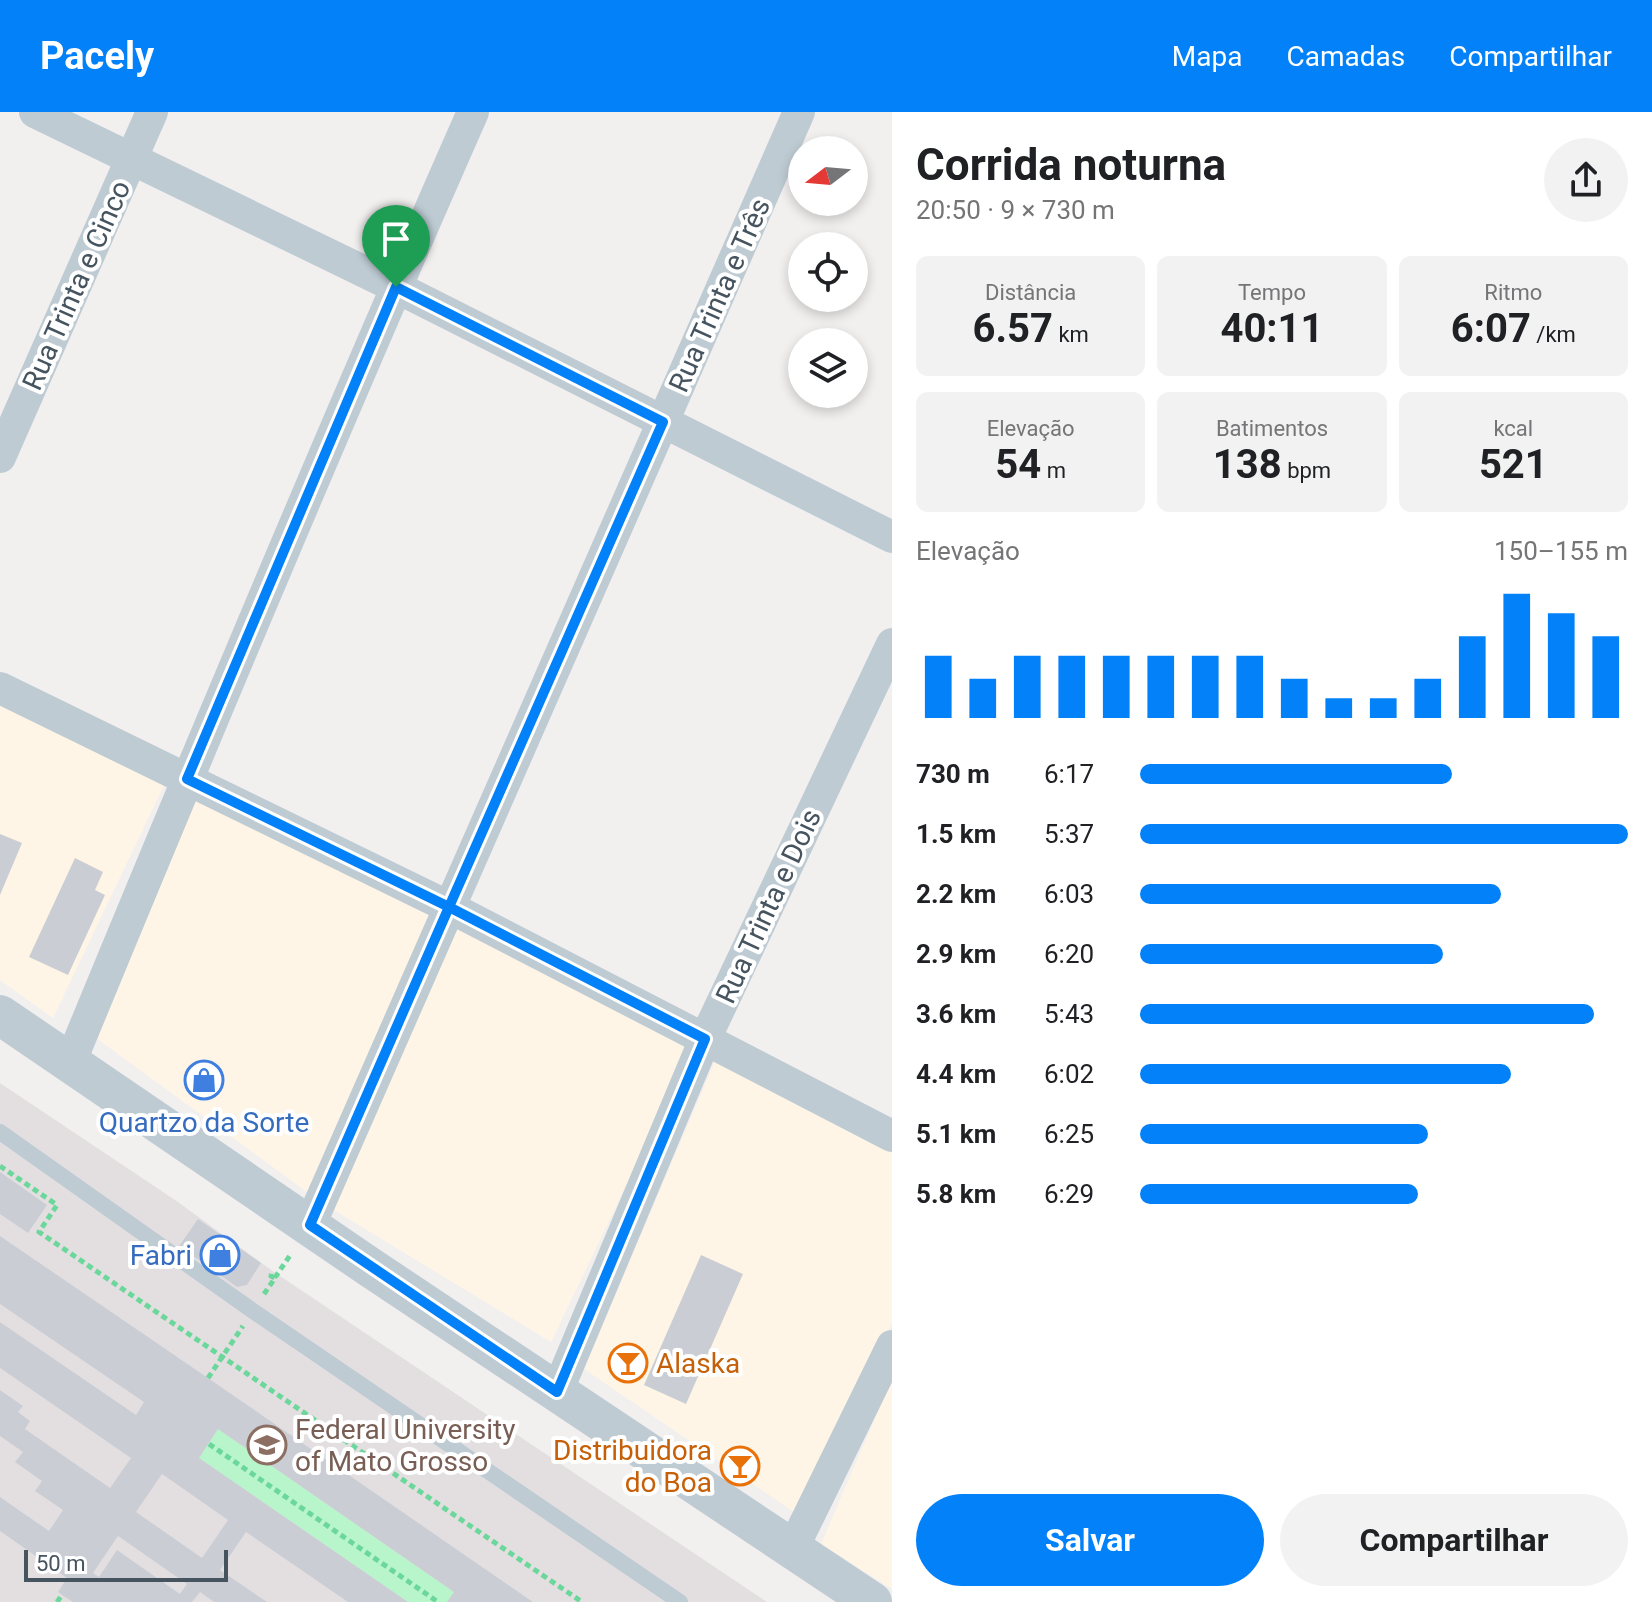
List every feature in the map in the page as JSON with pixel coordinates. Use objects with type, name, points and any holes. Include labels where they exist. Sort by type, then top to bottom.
[{"type":"street","points":[[35,112],[396,287],[892,537]]},
{"type":"street","name":"Rua Trinta e Cinco","points":[[0,457],[152,112]]},
{"type":"street","points":[[70,1063],[187,779],[473,112]]},
{"type":"street","name":"Rua Trinta e Três","points":[[310,1225],[799,112]]},
{"type":"street","name":"Rua Trinta e Dois","points":[[557,1392],[705,1039],[892,644]]},
{"type":"street","points":[[0,688],[449,907],[892,1136]]},
{"type":"street","points":[[0,1015],[872,1602]]},
{"type":"street","points":[[793,1548],[892,1346]]},
{"type":"lane","points":[[0,1132],[253,1311],[680,1602]]},
{"type":"path","points":[[0,1166],[57,1205],[39,1232],[582,1602]]},
{"type":"path","points":[[209,1444],[438,1602]]},
{"type":"path","points":[[57,1602],[62,1595]]},
{"type":"shaded area","points":[[0,695],[166,781],[53,1018],[0,980]]},
{"type":"shaded area","points":[[197,790],[439,915],[307,1192],[92,1035]]},
{"type":"shaded area","points":[[454,913],[697,1038],[551,1342],[329,1207]]},
{"type":"shaded area","points":[[718,1054],[892,1143],[892,1323],[800,1516],[584,1369]]},
{"type":"shaded area","name":"Federal University of Mato Grosso","points":[[0,1083],[178,1202],[274,1272],[767,1602],[0,1602]]},
{"type":"shaded area","points":[[892,1379],[892,1589],[821,1544]]},
{"type":"green space","points":[[218,1429],[454,1592],[447,1602],[408,1602],[199,1458]]},
{"type":"building","points":[[0,834],[22,843],[0,895]]},
{"type":"building","points":[[75,858],[103,872],[95,890],[105,895],[68,975],[29,957]]},
{"type":"building","points":[[0,1172],[47,1205],[28,1233],[0,1214]]},
{"type":"building","name":"Fabri","points":[[198,1219],[261,1263],[247,1285],[237,1287],[179,1246]]},
{"type":"building","points":[[0,1236],[533,1602],[447,1602],[454,1592],[218,1429],[199,1458],[408,1602],[348,1602],[246,1532],[220,1570],[267,1602],[214,1602],[200,1592],[192,1602],[73,1602],[58,1592],[67,1578],[0,1531],[0,1497],[49,1531],[63,1510],[35,1491],[42,1481],[15,1462],[23,1452],[0,1436],[0,1390],[23,1406],[18,1412],[30,1421],[25,1429],[110,1488],[131,1458],[0,1368],[0,1322],[136,1415],[144,1402],[0,1304]],"holes":[[[162,1474],[228,1520],[202,1558],[136,1512]],[[118,1536],[187,1584],[180,1594],[117,1550],[99,1577],[93,1573]]]},
{"type":"building","points":[[701,1255],[743,1274],[686,1404],[644,1385]]},
{"type":"place","name":"Quartzo da Sorte","points":[[204,1080]]},
{"type":"place","name":"Fabri","points":[[220,1255]]},
{"type":"place","name":"Alaska","points":[[628,1363]]},
{"type":"place","name":"Federal University of Mato Grosso","points":[[267,1445]]},
{"type":"place","name":"Distribuidora do Boa","points":[[740,1466]]},
{"type":"route","points":[[396,287],[187,779],[449,907],[310,1225],[557,1392],[705,1039],[449,907],[663,422],[396,287]]}]
